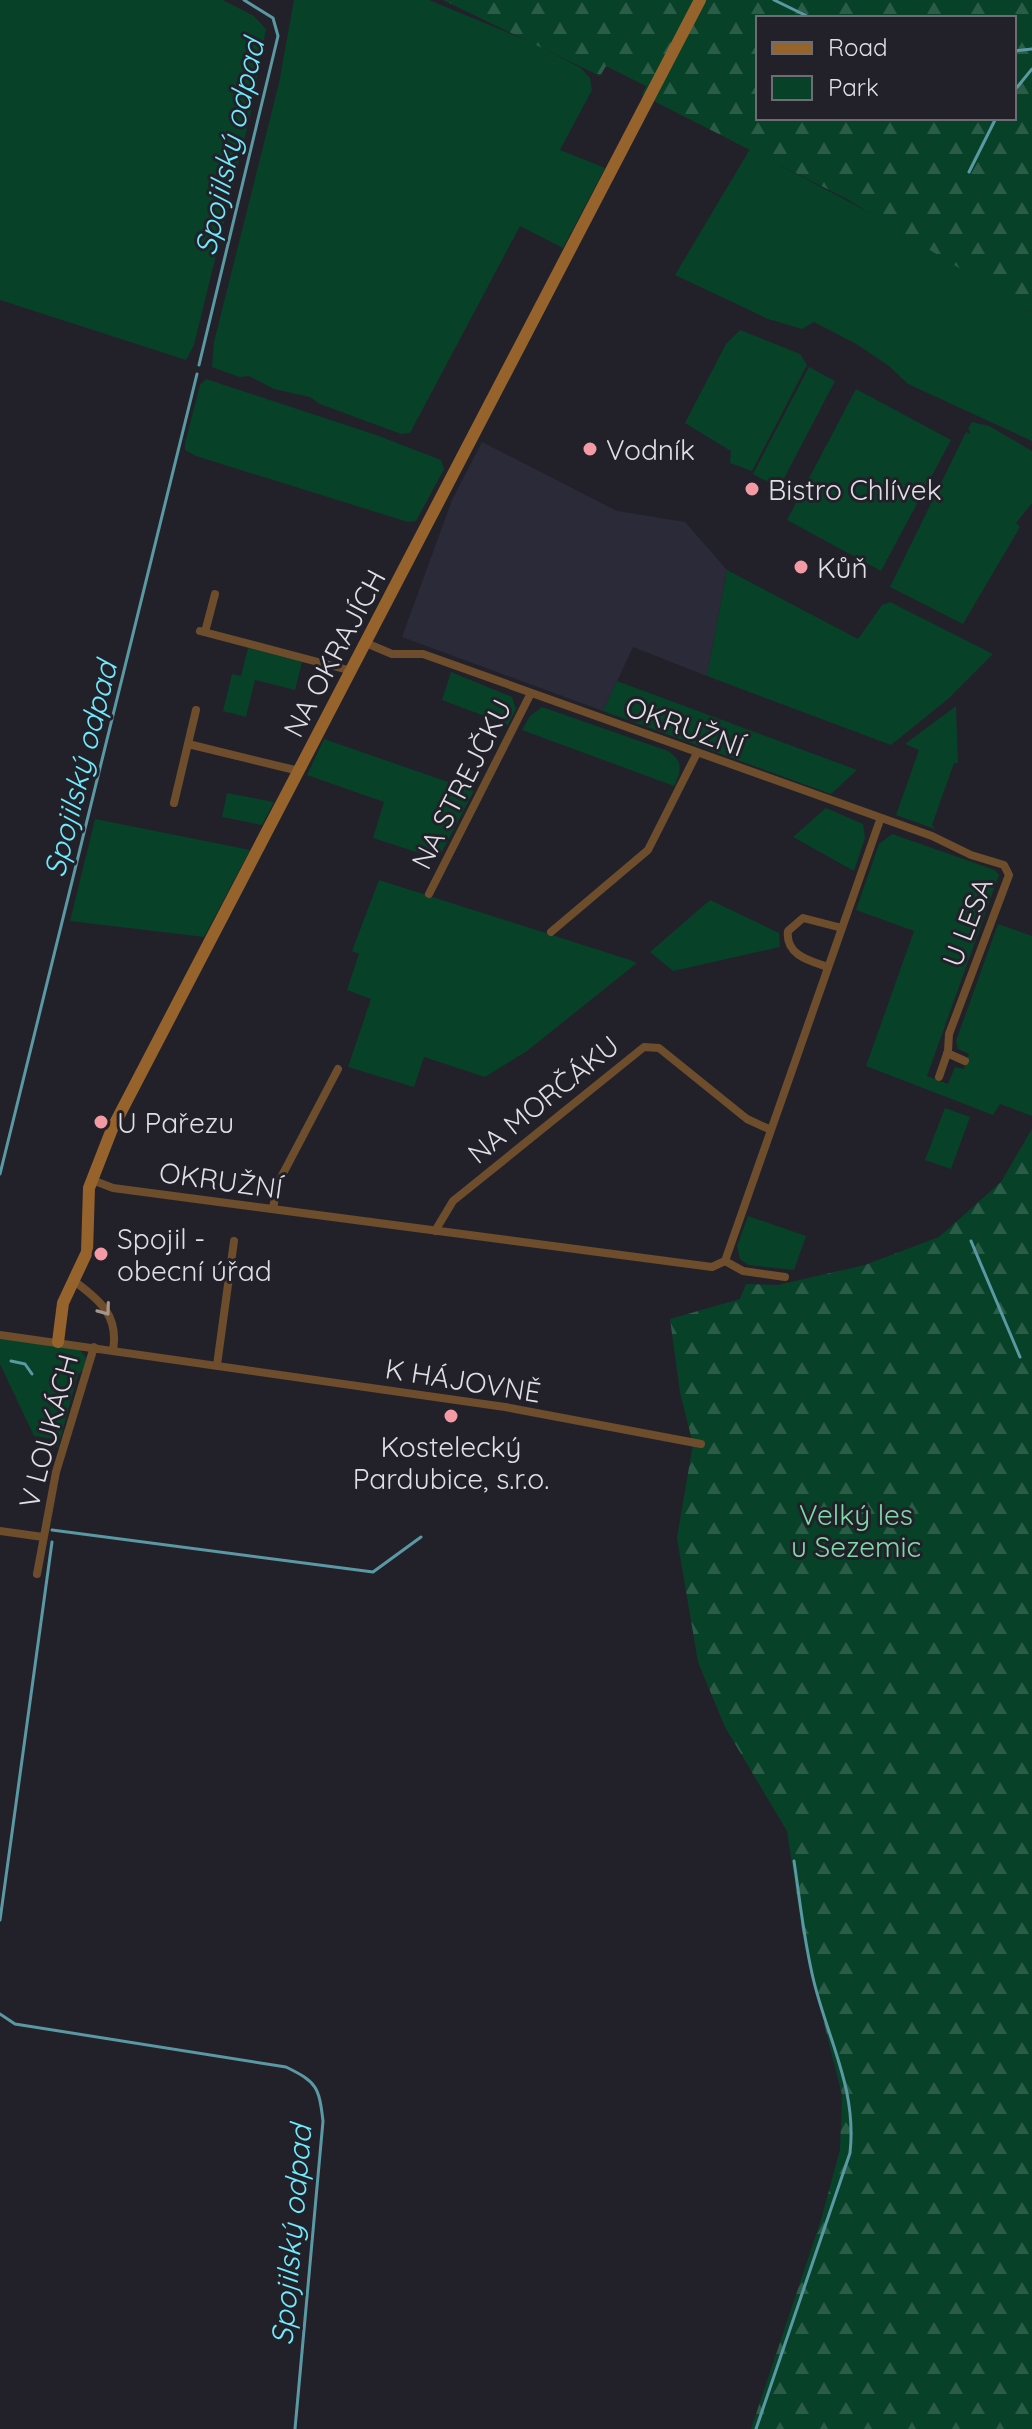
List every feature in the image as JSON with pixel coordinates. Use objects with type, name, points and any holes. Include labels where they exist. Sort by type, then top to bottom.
[{"type":"street","name":"NA OKRAJÍCH","points":[[58,1342],[63,1303],[88,1245],[92,1180],[112,1129],[700,0]]},
{"type":"street","points":[[215,594],[202,631],[352,671]]},
{"type":"street","name":"OKRUŽNÍ","points":[[366,643],[392,654],[423,654],[880,820]]},
{"type":"street","name":"NA STREJČKU","points":[[429,894],[531,693]]},
{"type":"street","points":[[174,803],[196,710]]},
{"type":"street","points":[[188,744],[299,771]]},
{"type":"street","points":[[551,932],[648,850],[697,753]]},
{"type":"street","points":[[725,1261],[880,820]]},
{"type":"street","name":"U LESA","points":[[880,820],[932,836],[971,855],[1002,864],[1009,871],[988,939],[949,1034],[939,1077]]},
{"type":"street","points":[[828,967],[792,949],[788,931],[797,920],[807,918],[842,928]]},
{"type":"street","name":"NA MORČÁKU","points":[[435,1231],[453,1201],[644,1047],[659,1048],[747,1119],[771,1130]]},
{"type":"street","points":[[947,1053],[965,1061]]},
{"type":"street","points":[[273,1209],[277,1185],[338,1069]]},
{"type":"street","name":"OKRUŽNÍ","points":[[92,1180],[113,1188],[712,1267],[725,1261],[743,1271],[785,1277]]},
{"type":"street","points":[[217,1365],[234,1241]]},
{"type":"street","points":[[74,1281],[97,1299],[112,1319],[116,1331],[113,1350]]},
{"type":"street","name":"K HÁJOVNĚ","points":[[0,1335],[505,1407],[701,1444]]},
{"type":"street","name":"V LOUKÁCH","points":[[37,1574],[56,1472],[94,1347]]},
{"type":"street","points":[[0,1531],[43,1537]]},
{"type":"shaded area","points":[[482,442],[617,511],[685,522],[727,570],[707,676],[633,647],[603,711],[402,637],[452,500]]},
{"type":"green space","points":[[0,0],[223,0],[254,16],[266,29],[250,116],[194,345],[186,360],[0,300]]},
{"type":"green space","points":[[294,0],[429,0],[533,43],[581,68],[590,78],[592,90],[560,150],[605,168],[563,248],[520,226],[410,433],[401,434],[320,404],[310,397],[274,389],[249,376],[239,377],[212,367],[214,342],[279,83]]},
{"type":"green space","points":[[443,0],[1032,0],[1032,313],[847,199],[642,95],[646,86],[606,66],[600,76]]},
{"type":"green space","points":[[750,149],[906,232],[1032,313],[1032,441],[908,384],[889,366],[858,345],[814,322],[802,329],[768,319],[675,275]]},
{"type":"green space","points":[[740,330],[800,354],[807,365],[752,471],[730,463],[731,451],[685,423],[726,344]]},
{"type":"green space","points":[[809,367],[835,381],[779,488],[753,474]]},
{"type":"green space","points":[[206,379],[376,435],[441,460],[444,469],[416,521],[408,522],[196,456],[185,450],[185,443],[200,385]]},
{"type":"green space","points":[[856,389],[951,440],[881,571],[787,520]]},
{"type":"green space","points":[[972,422],[989,426],[1032,451],[1032,503],[1016,523],[1020,527],[963,624],[890,587],[966,432],[971,434],[968,428]]},
{"type":"green space","points":[[727,570],[858,639],[882,605],[890,602],[993,654],[948,699],[891,745],[707,676]]},
{"type":"green space","points":[[248,648],[302,662],[295,690],[255,680],[246,717],[223,711],[232,674],[241,676]]},
{"type":"green space","points":[[451,672],[512,697],[516,709],[508,725],[442,700]]},
{"type":"green space","points":[[617,681],[857,770],[831,794],[603,711]]},
{"type":"green space","points":[[956,706],[958,763],[954,763],[932,825],[935,829],[896,815],[919,750],[905,744]]},
{"type":"green space","points":[[542,707],[668,751],[680,767],[674,786],[522,730],[530,716]]},
{"type":"green space","points":[[324,739],[474,791],[438,859],[373,838],[384,802],[307,775]]},
{"type":"green space","points":[[227,793],[274,802],[262,825],[222,817]]},
{"type":"green space","points":[[826,808],[863,824],[865,838],[854,871],[793,837]]},
{"type":"green space","points":[[95,819],[250,850],[204,937],[70,921]]},
{"type":"green space","points":[[892,834],[995,870],[999,875],[927,1076],[948,1084],[955,1067],[964,1069],[969,1054],[958,1049],[956,1041],[998,924],[1032,936],[1032,1116],[1000,1104],[993,1115],[866,1066],[914,931],[856,910],[879,844]]},
{"type":"green space","points":[[379,880],[637,963],[527,1051],[485,1077],[424,1057],[414,1087],[348,1067],[371,999],[347,990],[359,954],[352,951]]},
{"type":"green space","points":[[710,900],[779,933],[780,947],[673,971],[650,952]]},
{"type":"green space","points":[[945,1108],[970,1117],[951,1169],[925,1160]]},
{"type":"green space","name":"Velký les u Sezemic","points":[[1032,1129],[1032,2429],[751,2429],[821,2220],[840,2150],[842,2095],[804,1943],[787,1831],[725,1727],[698,1662],[677,1538],[693,1444],[680,1392],[670,1319],[740,1299],[746,1284],[778,1285],[865,1265],[939,1237],[1001,1182]]},
{"type":"green space","points":[[748,1216],[806,1236],[794,1270],[748,1265],[740,1259],[737,1246]]},
{"type":"green space","points":[[0,1339],[79,1349],[87,1359],[84,1370],[78,1374],[58,1447],[52,1446],[54,1439],[34,1436],[0,1364]]},
{"type":"waterway","name":"Spojilský odpad","points":[[199,365],[278,36],[273,18],[244,0]]},
{"type":"waterway","points":[[774,0],[807,16]]},
{"type":"waterway","points":[[1016,51],[1032,49]]},
{"type":"waterway","points":[[1016,89],[1032,69]]},
{"type":"waterway","points":[[969,172],[995,120]]},
{"type":"waterway","name":"Spojilský odpad","points":[[0,1174],[197,374]]},
{"type":"waterway","points":[[971,1241],[1020,1357]]},
{"type":"waterway","points":[[11,1361],[25,1364],[32,1374]]},
{"type":"waterway","points":[[52,1530],[373,1572],[421,1537]]},
{"type":"waterway","name":"Spojilský odpad","points":[[0,1920],[52,1542]]},
{"type":"waterway","points":[[756,2429],[850,2153],[846,2087],[811,1967],[794,1861]]},
{"type":"waterway","name":"Spojilský odpad","points":[[0,2014],[15,2024],[286,2067],[315,2087],[323,2121],[295,2429]]},
{"type":"place","name":"Vodník","points":[[590,449]]},
{"type":"place","name":"Bistro Chlívek","points":[[752,489]]},
{"type":"place","name":"Kůň","points":[[801,567]]},
{"type":"place","name":"U Pařezu","points":[[101,1122]]},
{"type":"place","name":"Spojil - obecní úřad","points":[[101,1254]]},
{"type":"place","name":"Kostelecký Pardubice, s.r.o.","points":[[451,1416]]}]
